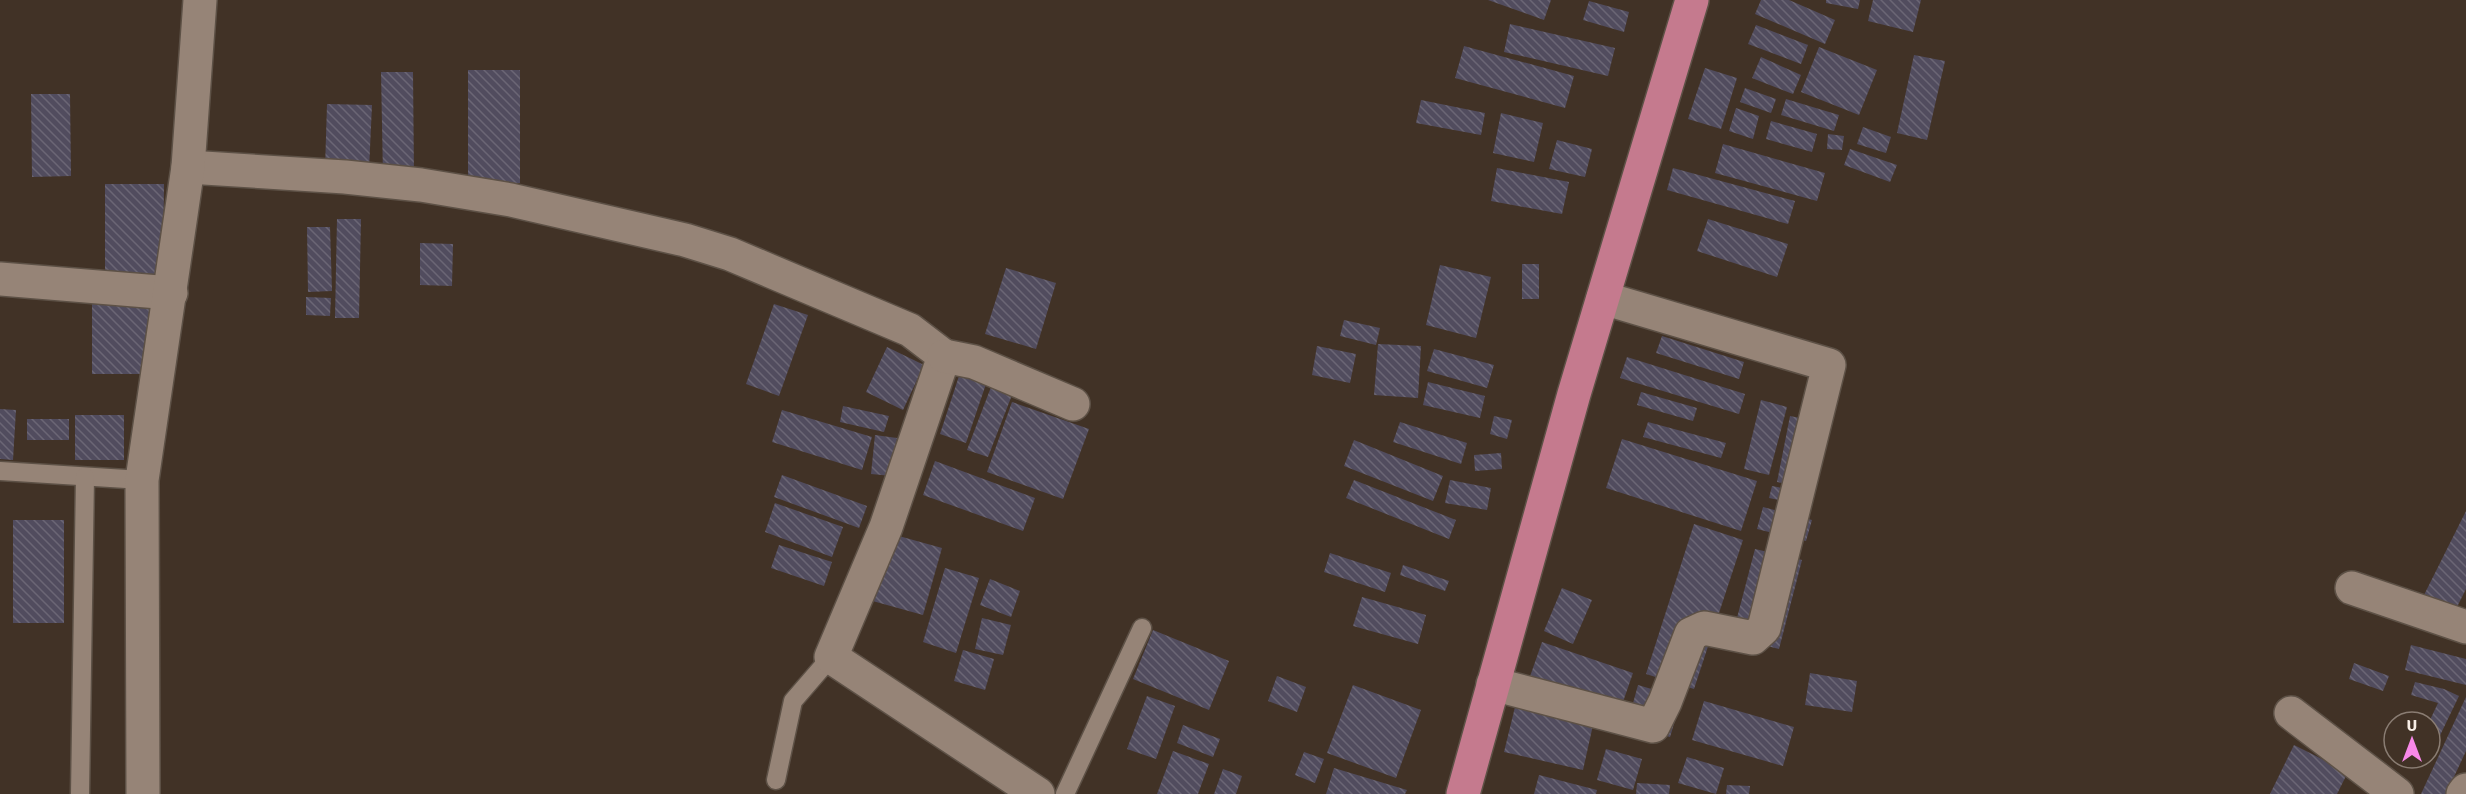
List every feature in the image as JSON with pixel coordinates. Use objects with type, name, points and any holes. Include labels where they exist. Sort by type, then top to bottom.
[{"type":"highway","points":[[1463,794],[1603,297],[1692,0]]},
{"type":"street","points":[[143,794],[142,480],[188,167],[200,0]]},
{"type":"street","points":[[188,167],[345,177],[422,185],[511,200],[685,240],[730,254],[910,330],[944,356],[974,362],[1073,404]]},
{"type":"street","points":[[0,279],[171,293]]},
{"type":"street","points":[[1493,684],[1653,726],[1665,702],[1691,634],[1704,628],[1753,638],[1764,628],[1829,365],[1603,297]]},
{"type":"street","points":[[944,356],[886,526],[831,657],[1038,794]]},
{"type":"street","points":[[2352,588],[2466,627]]},
{"type":"street","points":[[2291,712],[2397,794]]},
{"type":"street","points":[[2463,794],[2466,789]]},
{"type":"lane","points":[[0,471],[142,480]]},
{"type":"lane","points":[[80,794],[85,477]]},
{"type":"lane","points":[[1065,794],[1142,628]]},
{"type":"lane","points":[[776,780],[794,701],[831,657]]},
{"type":"building","points":[[1488,0],[1551,0],[1544,20]]},
{"type":"building","points":[[1761,0],[1789,0],[1835,20],[1825,44],[1755,14]]},
{"type":"building","points":[[1826,0],[1860,0],[1858,9],[1826,3]]},
{"type":"building","points":[[1873,0],[1921,0],[1913,32],[1868,21]]},
{"type":"building","points":[[1589,1],[1629,12],[1624,32],[1583,20]]},
{"type":"building","points":[[1510,24],[1615,48],[1608,76],[1504,52]]},
{"type":"building","points":[[1756,25],[1808,45],[1801,64],[1748,44]]},
{"type":"building","points":[[1464,46],[1574,76],[1565,108],[1455,78]]},
{"type":"building","points":[[1819,47],[1877,70],[1859,115],[1801,92]]},
{"type":"building","points":[[1914,55],[1945,61],[1927,140],[1897,133]]},
{"type":"building","points":[[1761,57],[1801,75],[1793,94],[1752,78]]},
{"type":"building","points":[[1705,68],[1737,78],[1721,129],[1688,119]]},
{"type":"building","points":[[468,70],[520,70],[520,183],[468,183]]},
{"type":"building","points":[[381,72],[413,72],[414,176],[383,177]]},
{"type":"building","points":[[1745,88],[1776,99],[1771,113],[1740,102]]},
{"type":"building","points":[[31,94],[70,94],[71,176],[32,177]]},
{"type":"building","points":[[1786,99],[1839,115],[1834,131],[1781,115]]},
{"type":"building","points":[[1421,100],[1485,113],[1481,135],[1416,123]]},
{"type":"building","points":[[327,104],[372,105],[369,170],[325,168]]},
{"type":"building","points":[[1736,108],[1759,116],[1753,139],[1729,131]]},
{"type":"building","points":[[1501,113],[1543,123],[1534,162],[1493,153]]},
{"type":"building","points":[[1771,121],[1817,134],[1812,152],[1766,139]]},
{"type":"building","points":[[1863,127],[1891,137],[1886,153],[1857,144]]},
{"type":"building","points":[[1828,134],[1844,136],[1842,150],[1827,149]]},
{"type":"building","points":[[1557,140],[1592,149],[1585,177],[1549,169]]},
{"type":"building","points":[[1723,144],[1825,173],[1817,201],[1715,173]]},
{"type":"building","points":[[1850,149],[1897,165],[1890,182],[1844,165]]},
{"type":"building","points":[[1497,168],[1569,182],[1562,214],[1491,201]]},
{"type":"building","points":[[1673,168],[1795,201],[1788,224],[1667,190]]},
{"type":"building","points":[[105,184],[164,184],[163,275],[105,275]]},
{"type":"building","points":[[337,219],[361,219],[359,318],[335,318]]},
{"type":"building","points":[[1708,219],[1788,244],[1777,277],[1697,251]]},
{"type":"building","points":[[307,227],[330,227],[332,291],[308,292]]},
{"type":"building","points":[[420,243],[453,244],[452,286],[420,285]]},
{"type":"building","points":[[1522,264],[1539,264],[1539,299],[1522,299]]},
{"type":"building","points":[[1440,265],[1491,277],[1476,338],[1426,325]]},
{"type":"building","points":[[1006,268],[1056,283],[1036,349],[985,334]]},
{"type":"building","points":[[306,297],[331,298],[330,316],[306,315]]},
{"type":"building","points":[[92,298],[150,299],[149,374],[92,374]]},
{"type":"building","points":[[774,304],[808,315],[779,396],[746,384]]},
{"type":"building","points":[[1344,320],[1380,328],[1376,345],[1340,336]]},
{"type":"building","points":[[1662,336],[1744,362],[1739,379],[1656,353]]},
{"type":"building","points":[[1378,344],[1421,346],[1418,398],[1374,395]]},
{"type":"building","points":[[1317,346],[1356,354],[1350,383],[1312,375]]},
{"type":"building","points":[[887,347],[924,365],[903,410],[866,392]]},
{"type":"building","points":[[1434,349],[1494,365],[1487,388],[1427,371]]},
{"type":"building","points":[[1627,357],[1745,394],[1739,414],[1620,378]]},
{"type":"building","points":[[959,376],[986,384],[966,443],[940,434]]},
{"type":"building","points":[[1428,382],[1485,396],[1480,418],[1423,405]]},
{"type":"building","points":[[991,387],[1012,395],[988,457],[967,450]]},
{"type":"building","points":[[1641,392],[1697,408],[1693,421],[1637,405]]},
{"type":"building","points":[[1761,400],[1787,407],[1769,475],[1744,469]]},
{"type":"building","points":[[1012,402],[1089,429],[1063,499],[987,472]]},
{"type":"building","points":[[843,406],[889,416],[884,432],[840,422]]},
{"type":"building","points":[[0,409],[16,410],[13,460],[0,459]]},
{"type":"building","points":[[782,410],[872,437],[862,470],[772,442]]},
{"type":"building","points":[[75,415],[124,415],[124,460],[75,460]]},
{"type":"building","points":[[1494,416],[1512,420],[1507,439],[1490,434]]},
{"type":"building","points":[[1790,416],[1825,423],[1811,488],[1777,482]]},
{"type":"building","points":[[27,419],[69,419],[69,440],[27,440]]},
{"type":"building","points":[[1400,422],[1467,443],[1461,464],[1393,442]]},
{"type":"building","points":[[1648,422],[1726,443],[1721,458],[1643,437]]},
{"type":"building","points":[[875,435],[897,438],[892,476],[871,474]]},
{"type":"building","points":[[1622,439],[1757,481],[1741,531],[1606,488]]},
{"type":"building","points":[[1354,440],[1443,476],[1433,501],[1344,466]]},
{"type":"building","points":[[1501,453],[1502,469],[1475,471],[1474,455]]},
{"type":"building","points":[[935,461],[1035,498],[1023,531],[923,495]]},
{"type":"building","points":[[782,475],[867,506],[859,528],[774,497]]},
{"type":"building","points":[[1354,480],[1456,520],[1449,539],[1346,498]]},
{"type":"building","points":[[1450,480],[1491,488],[1487,510],[1445,503]]},
{"type":"building","points":[[1772,486],[1809,493],[1807,506],[1769,498]]},
{"type":"building","points":[[775,503],[843,527],[832,557],[765,532]]},
{"type":"building","points":[[1763,507],[1812,520],[1806,541],[1757,529]]},
{"type":"building","points":[[2466,511],[2466,589],[2453,615],[2422,599]]},
{"type":"building","points":[[13,520],[64,520],[64,623],[13,623]]},
{"type":"building","points":[[1694,524],[1743,540],[1694,689],[1646,674]]},
{"type":"building","points":[[888,533],[942,548],[923,615],[869,600]]},
{"type":"building","points":[[779,545],[832,562],[824,586],[771,568]]},
{"type":"building","points":[[1755,549],[1802,560],[1779,649],[1732,637]]},
{"type":"building","points":[[1330,553],[1391,573],[1385,592],[1324,572]]},
{"type":"building","points":[[1403,565],[1449,581],[1445,591],[1400,575]]},
{"type":"building","points":[[945,568],[979,578],[956,653],[923,642]]},
{"type":"building","points":[[990,579],[1020,591],[1011,617],[980,605]]},
{"type":"building","points":[[1562,588],[1592,600],[1573,644],[1544,631]]},
{"type":"building","points":[[1362,597],[1426,615],[1418,644],[1353,626]]},
{"type":"building","points":[[982,618],[1011,625],[1003,655],[975,649]]},
{"type":"building","points":[[1153,630],[1229,661],[1209,710],[1133,679]]},
{"type":"building","points":[[1542,642],[1633,673],[1617,719],[1526,688]]},
{"type":"building","points":[[2411,645],[2466,659],[2466,685],[2405,670]]},
{"type":"building","points":[[963,650],[994,659],[985,690],[954,681]]},
{"type":"building","points":[[2354,663],[2389,676],[2383,691],[2349,679]]},
{"type":"building","points":[[1810,673],[1857,681],[1852,712],[1805,705]]},
{"type":"building","points":[[1277,676],[1306,687],[1297,712],[1268,701]]},
{"type":"building","points":[[2415,682],[2444,689],[2459,696],[2442,731],[2442,710],[2435,710],[2438,703],[2411,695]]},
{"type":"building","points":[[1353,685],[1421,710],[1396,778],[1327,753]]},
{"type":"building","points":[[1638,685],[1682,698],[1670,737],[1627,725]]},
{"type":"building","points":[[1147,696],[1175,706],[1156,759],[1127,749]]},
{"type":"building","points":[[2466,697],[2466,751],[2446,794],[2421,794],[2432,770],[2442,770],[2442,749]]},
{"type":"building","points":[[1704,701],[1794,727],[1783,766],[1692,740]]},
{"type":"building","points":[[1515,707],[1593,725],[1583,770],[1504,752]]},
{"type":"building","points":[[1183,725],[1220,739],[1213,757],[1177,743]]},
{"type":"building","points":[[2294,745],[2348,772],[2337,794],[2270,794]]},
{"type":"building","points":[[1606,749],[1642,759],[1633,790],[1597,780]]},
{"type":"building","points":[[1173,751],[1209,764],[1198,794],[1157,794]]},
{"type":"building","points":[[1304,752],[1324,759],[1315,783],[1295,775]]},
{"type":"building","points":[[1687,757],[1724,768],[1716,794],[1678,783]]},
{"type":"building","points":[[1334,768],[1407,790],[1405,794],[1326,794]]},
{"type":"building","points":[[1223,769],[1242,776],[1236,794],[1214,794]]},
{"type":"building","points":[[1539,775],[1597,790],[1596,794],[1534,794]]},
{"type":"building","points":[[1637,783],[1670,785],[1669,794],[1636,794]]},
{"type":"building","points":[[1727,785],[1750,786],[1749,794],[1726,794]]}]
